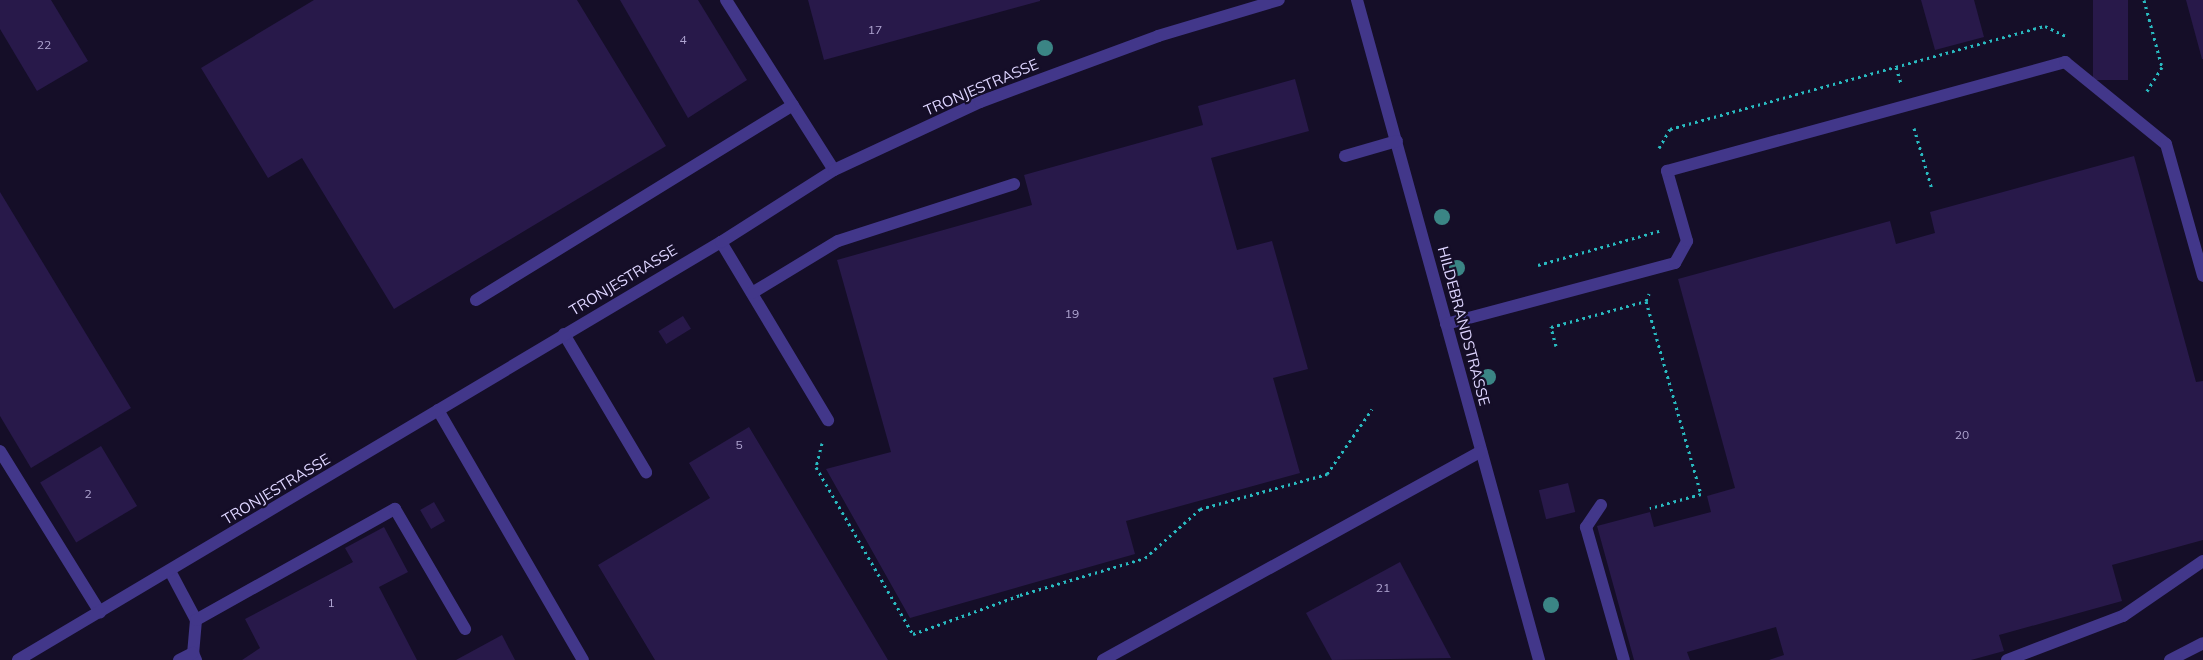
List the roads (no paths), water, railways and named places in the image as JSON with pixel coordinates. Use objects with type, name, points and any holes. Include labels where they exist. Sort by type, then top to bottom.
[{"type":"street","points":[[726,0],[834,170]]},
{"type":"street","name":"TRONJESTRASSE","points":[[18,660],[170,572],[564,334],[721,242],[834,170],[980,102],[1158,36],[1278,0]]},
{"type":"street","name":"HILDEBRANDSTRASSE","points":[[1357,0],[1539,660]]},
{"type":"street","points":[[1446,324],[1675,262],[1687,241],[1667,171],[2065,62],[2166,144],[2203,276]]},
{"type":"street","points":[[476,300],[793,105]]},
{"type":"street","points":[[1345,156],[1397,141]]},
{"type":"street","points":[[752,293],[838,241],[1014,184]]},
{"type":"street","points":[[721,242],[828,420]]},
{"type":"street","points":[[564,334],[646,472]]},
{"type":"street","points":[[438,410],[583,660]]},
{"type":"street","points":[[0,451],[100,612]]},
{"type":"street","points":[[1103,660],[1481,451]]},
{"type":"street","points":[[1601,505],[1586,526],[1624,660]]},
{"type":"street","points":[[196,620],[395,509],[464,629]]},
{"type":"street","points":[[2007,660],[2123,616],[2203,561]]},
{"type":"street","points":[[170,572],[196,620],[195,657],[179,660]]},
{"type":"street","points":[[2170,660],[2203,642]]}]
